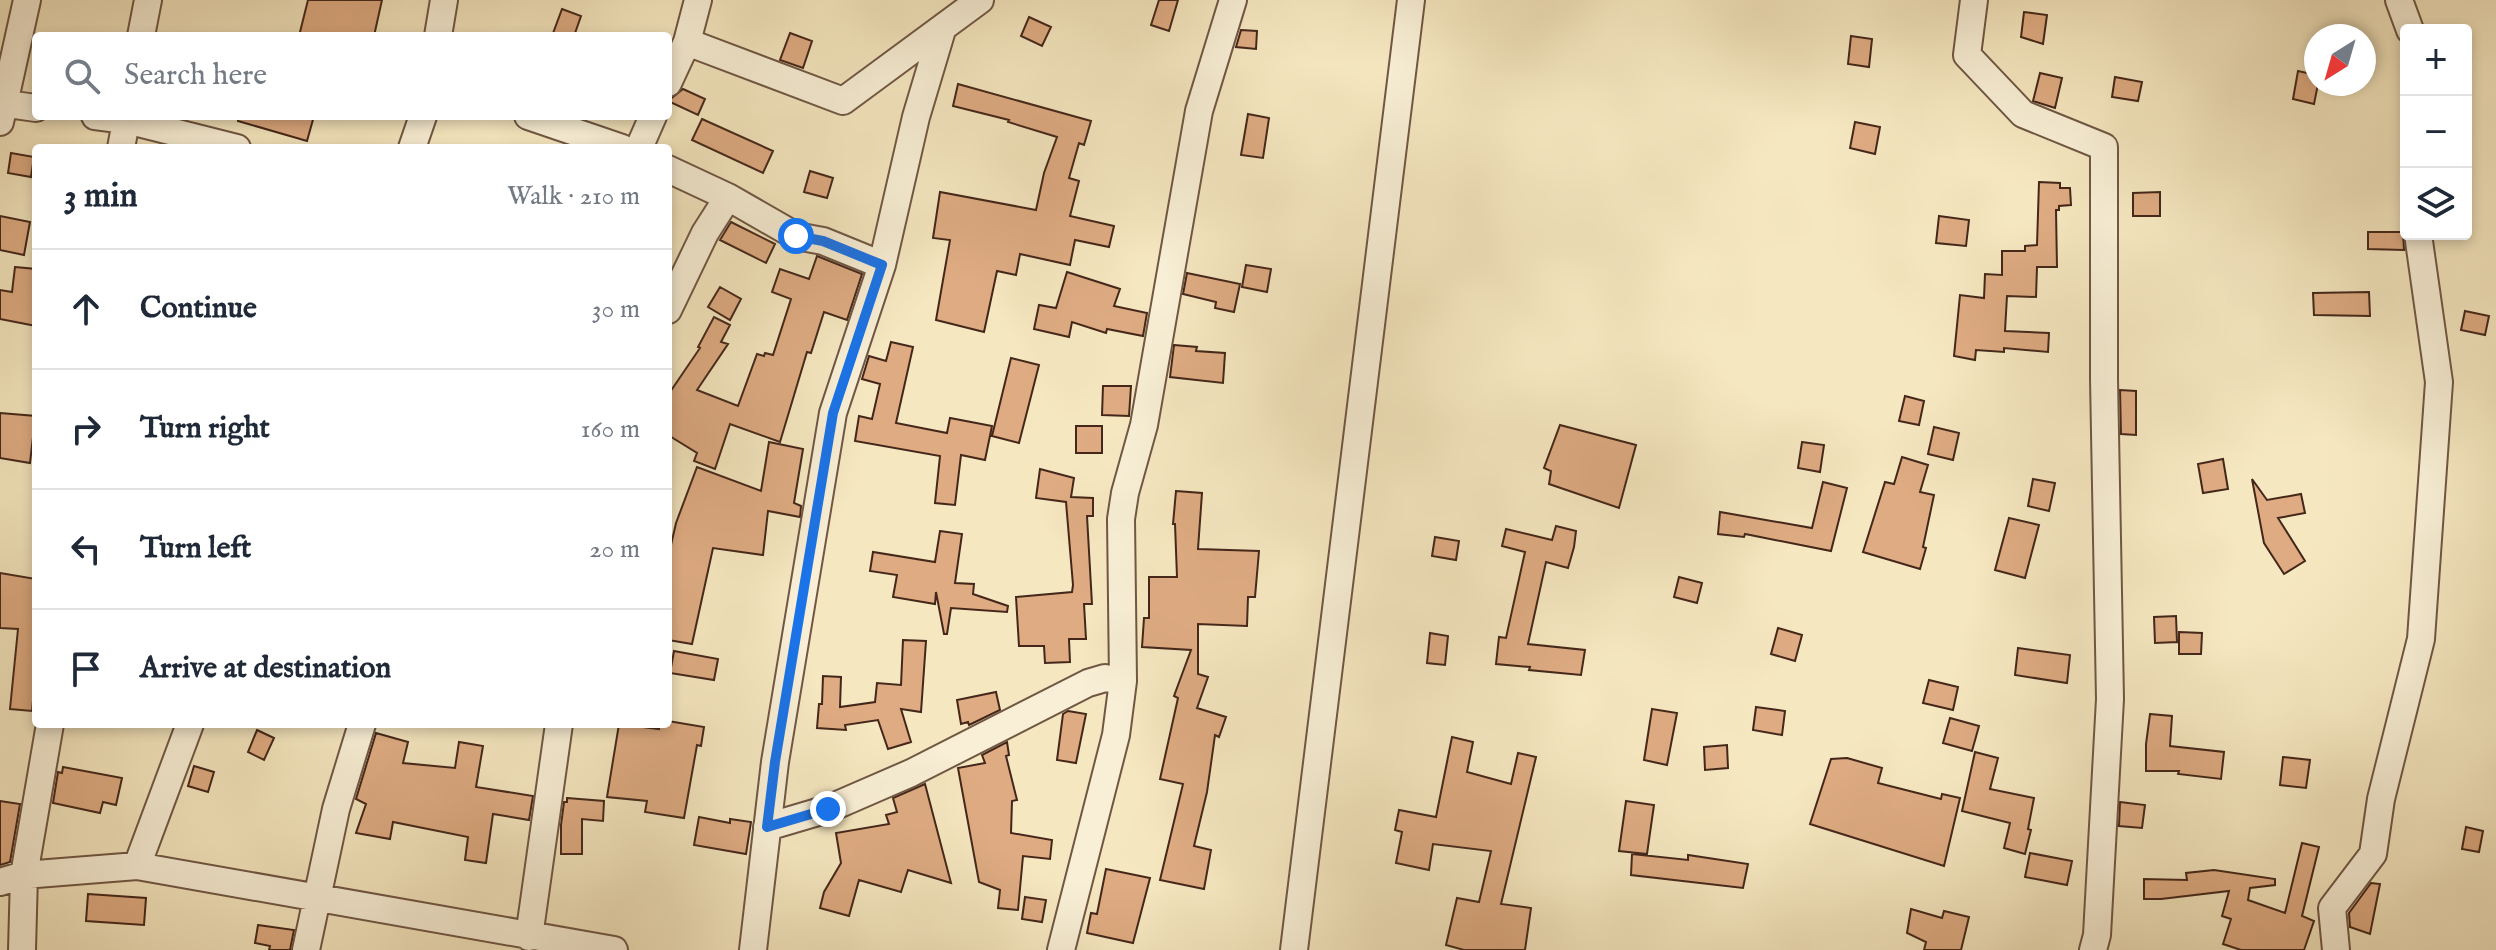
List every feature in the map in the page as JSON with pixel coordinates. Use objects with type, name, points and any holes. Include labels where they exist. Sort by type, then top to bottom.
[{"type":"street","points":[[27,0],[2,110],[32,108]]},
{"type":"street","points":[[142,32],[148,0]]},
{"type":"street","points":[[439,32],[444,0]]},
{"type":"street","points":[[672,74],[687,42],[698,0]]},
{"type":"street","points":[[687,42],[843,101],[980,0]]},
{"type":"street","points":[[1061,950],[1116,735],[1123,681],[1121,519],[1125,493],[1144,425],[1199,111],[1233,0]]},
{"type":"street","points":[[1294,950],[1411,0]]},
{"type":"street","points":[[1974,0],[1967,55],[2023,114],[2104,147],[2110,699],[2097,935],[2093,950]]},
{"type":"street","points":[[2399,0],[2408,24]]},
{"type":"street","points":[[753,950],[775,762],[833,413],[882,265],[916,117],[942,30]]},
{"type":"street","points":[[122,144],[126,120]]},
{"type":"street","points":[[133,120],[222,144]]},
{"type":"street","points":[[413,144],[422,120]]},
{"type":"street","points":[[539,120],[602,144]]},
{"type":"street","points":[[641,144],[651,120]]},
{"type":"street","points":[[672,171],[728,197],[796,236],[823,241],[882,265]]},
{"type":"street","points":[[672,302],[705,233],[728,197]]},
{"type":"street","points":[[2336,950],[2332,908],[2373,854],[2381,799],[2421,639],[2439,382],[2419,240]]},
{"type":"street","points":[[767,827],[828,809],[911,773],[1088,683],[1105,678],[1123,681]]},
{"type":"street","points":[[22,950],[12,878],[49,728]]},
{"type":"street","points":[[137,866],[189,728]]},
{"type":"street","points":[[306,950],[336,809],[361,728]]},
{"type":"street","points":[[529,937],[558,728]]},
{"type":"street","points":[[12,878],[137,866],[614,950]]},
{"type":"building","points":[[308,0],[382,0],[375,32],[300,32]]},
{"type":"building","points":[[1159,0],[1178,0],[1169,31],[1151,25]]},
{"type":"building","points":[[562,9],[581,16],[575,32],[553,32]]},
{"type":"building","points":[[2024,12],[2047,15],[2043,44],[2021,37]]},
{"type":"building","points":[[1029,17],[1051,27],[1042,46],[1021,36]]},
{"type":"building","points":[[1241,30],[1257,31],[1256,49],[1236,47]]},
{"type":"building","points":[[790,33],[812,41],[803,68],[780,60]]},
{"type":"building","points":[[1851,36],[1872,39],[1869,67],[1848,64]]},
{"type":"building","points":[[2298,71],[2304,72],[2304,96],[2316,96],[2314,104],[2293,99]]},
{"type":"building","points":[[2040,73],[2062,78],[2055,108],[2033,101]]},
{"type":"building","points":[[2115,77],[2142,82],[2138,101],[2112,97]]},
{"type":"building","points":[[958,84],[1091,121],[1084,145],[1079,143],[1069,178],[1079,181],[1070,216],[1114,226],[1109,247],[1075,240],[1070,265],[1020,254],[1016,275],[997,271],[984,332],[936,320],[950,240],[933,238],[940,192],[1036,210],[1044,173],[1057,137],[1009,120],[953,106]]},
{"type":"building","points":[[683,89],[705,99],[698,115],[672,103],[672,98]]},
{"type":"building","points":[[1248,114],[1269,118],[1263,158],[1241,155]]},
{"type":"building","points":[[702,119],[773,151],[763,173],[692,140]]},
{"type":"building","points":[[238,120],[313,120],[307,141]]},
{"type":"building","points":[[1855,122],[1880,127],[1875,154],[1850,148]]},
{"type":"building","points":[[11,153],[32,157],[31,177],[8,173]]},
{"type":"building","points":[[810,171],[833,178],[827,198],[804,192]]},
{"type":"building","points":[[2039,182],[2060,183],[2060,188],[2070,188],[2071,205],[2059,206],[2056,210],[2057,267],[2037,267],[2036,297],[2007,296],[2005,331],[2049,333],[2048,352],[2004,348],[2004,352],[1976,350],[1975,360],[1954,356],[1960,295],[1984,298],[1985,274],[2002,275],[2002,251],[2025,251],[2025,246],[2037,245]]},
{"type":"building","points":[[2160,192],[2160,216],[2133,216],[2133,193]]},
{"type":"building","points":[[0,216],[30,222],[24,255],[0,250]]},
{"type":"building","points":[[1939,216],[1969,220],[1966,246],[1936,243]]},
{"type":"building","points":[[731,222],[775,244],[766,263],[720,240]]},
{"type":"building","points":[[2368,232],[2400,232],[2400,240],[2403,240],[2404,250],[2368,249]]},
{"type":"building","points":[[817,256],[862,274],[847,320],[824,312],[811,353],[807,352],[780,442],[730,424],[715,469],[694,461],[697,453],[672,437],[672,389],[700,348],[714,317],[730,325],[721,342],[728,344],[697,390],[738,406],[757,354],[773,355],[791,299],[772,292],[780,269],[809,279]]},
{"type":"building","points":[[1246,265],[1271,269],[1267,292],[1242,287]]},
{"type":"building","points":[[15,267],[32,269],[32,325],[0,319],[0,290],[12,292]]},
{"type":"building","points":[[1067,272],[1120,289],[1114,306],[1147,313],[1143,336],[1107,329],[1106,333],[1072,322],[1069,337],[1034,329],[1039,305],[1056,308]]},
{"type":"building","points":[[1187,273],[1240,284],[1234,312],[1215,308],[1216,302],[1183,294]]},
{"type":"building","points":[[720,287],[741,299],[730,320],[708,307]]},
{"type":"building","points":[[2369,292],[2370,316],[2314,315],[2313,293]]},
{"type":"building","points":[[2465,311],[2489,316],[2485,335],[2461,330]]},
{"type":"building","points":[[891,342],[913,347],[896,423],[947,433],[950,418],[992,426],[985,460],[961,455],[955,505],[935,503],[940,456],[855,441],[859,416],[872,419],[880,384],[862,379],[869,356],[886,361]]},
{"type":"building","points":[[1174,345],[1197,347],[1196,351],[1225,353],[1223,383],[1170,377]]},
{"type":"building","points":[[1011,358],[1039,365],[1019,443],[992,436]]},
{"type":"building","points":[[1103,386],[1131,386],[1129,416],[1102,415]]},
{"type":"building","points":[[2120,390],[2136,391],[2136,435],[2121,434]]},
{"type":"building","points":[[1905,396],[1924,401],[1919,425],[1899,421]]},
{"type":"building","points":[[0,413],[32,416],[30,463],[0,458]]},
{"type":"building","points":[[1560,425],[1636,445],[1619,508],[1549,484],[1551,471],[1544,468]]},
{"type":"building","points":[[1076,426],[1102,426],[1102,453],[1076,453]]},
{"type":"building","points":[[1934,427],[1959,433],[1953,460],[1928,454]]},
{"type":"building","points":[[769,442],[803,449],[794,503],[801,506],[800,517],[768,511],[763,555],[713,548],[692,644],[672,641],[672,540],[697,467],[761,491]]},
{"type":"building","points":[[1802,442],[1824,445],[1820,472],[1798,468]]},
{"type":"building","points":[[1902,457],[1928,465],[1920,492],[1934,495],[1920,569],[1863,552],[1885,482],[1894,484]]},
{"type":"building","points":[[2223,459],[2228,489],[2203,493],[2198,464]]},
{"type":"building","points":[[1040,469],[1074,478],[1071,497],[1093,498],[1093,516],[1087,516],[1092,604],[1084,604],[1086,639],[1069,639],[1070,662],[1045,663],[1044,646],[1019,646],[1016,597],[1072,592],[1073,585],[1066,502],[1036,498]]},
{"type":"building","points":[[2033,479],[2055,483],[2049,511],[2028,506]]},
{"type":"building","points":[[2252,479],[2267,500],[2301,494],[2305,513],[2278,518],[2305,561],[2284,574],[2264,543]]},
{"type":"building","points":[[1823,482],[1847,488],[1831,551],[1745,534],[1744,537],[1718,534],[1720,512],[1812,528]]},
{"type":"building","points":[[1176,491],[1202,493],[1198,549],[1259,551],[1255,597],[1248,597],[1247,626],[1198,624],[1198,674],[1208,677],[1197,708],[1226,717],[1219,737],[1215,735],[1207,792],[1194,846],[1211,850],[1204,889],[1160,880],[1183,784],[1160,779],[1178,698],[1174,696],[1191,650],[1142,647],[1144,618],[1149,618],[1149,577],[1177,577],[1173,524]]},
{"type":"building","points":[[2009,518],[2039,525],[2025,578],[1995,570]]},
{"type":"building","points":[[1556,526],[1576,531],[1574,547],[1568,568],[1546,562],[1528,644],[1585,650],[1581,675],[1496,664],[1499,637],[1506,638],[1525,552],[1502,546],[1506,529],[1552,540]]},
{"type":"building","points":[[940,531],[962,534],[955,583],[974,584],[973,594],[1008,606],[1007,612],[951,608],[947,634],[944,634],[936,592],[935,604],[893,597],[897,575],[870,571],[873,552],[935,562]]},
{"type":"building","points":[[1435,537],[1459,541],[1456,560],[1432,556]]},
{"type":"building","points":[[0,573],[32,578],[32,711],[10,709],[18,629],[0,628]]},
{"type":"building","points":[[1679,577],[1702,583],[1697,603],[1674,597]]},
{"type":"building","points":[[2176,616],[2177,642],[2155,643],[2154,617]]},
{"type":"building","points":[[1778,628],[1802,635],[1795,661],[1771,654]]},
{"type":"building","points":[[2179,632],[2202,633],[2201,654],[2179,654]]},
{"type":"building","points":[[1430,633],[1448,636],[1445,665],[1427,663]]},
{"type":"building","points":[[903,640],[926,641],[921,712],[901,709],[911,742],[888,749],[878,720],[845,725],[846,730],[817,728],[823,676],[841,677],[840,707],[875,702],[877,683],[901,685]]},
{"type":"building","points":[[2018,648],[2070,655],[2067,683],[2015,675]]},
{"type":"building","points":[[674,651],[718,659],[714,680],[672,673]]},
{"type":"building","points":[[1929,680],[1958,687],[1953,710],[1923,703]]},
{"type":"building","points":[[996,692],[1000,710],[969,725],[968,722],[961,724],[957,700]]},
{"type":"building","points":[[1756,707],[1785,711],[1782,735],[1753,730]]},
{"type":"building","points":[[1652,709],[1677,713],[1667,765],[1644,760]]},
{"type":"building","points":[[1068,711],[1086,714],[1076,763],[1057,760],[1063,714]]},
{"type":"building","points":[[2150,714],[2172,716],[2170,746],[2224,752],[2221,779],[2178,774],[2179,771],[2146,771]]},
{"type":"building","points":[[1950,718],[1979,726],[1972,751],[1943,743]]},
{"type":"building","points":[[672,722],[704,727],[701,746],[697,745],[684,818],[645,812],[647,801],[607,797],[618,728],[672,728]]},
{"type":"building","points":[[257,730],[274,738],[264,760],[248,752]]},
{"type":"building","points":[[376,733],[408,742],[403,763],[455,768],[459,742],[483,746],[476,787],[533,796],[529,820],[493,814],[486,863],[465,860],[468,837],[393,822],[390,839],[356,833],[366,804],[356,799]]},
{"type":"building","points":[[1452,737],[1473,742],[1467,772],[1511,784],[1518,753],[1536,757],[1501,904],[1531,908],[1525,950],[1464,950],[1446,945],[1457,898],[1479,902],[1491,851],[1433,844],[1429,870],[1396,863],[1402,832],[1395,830],[1399,810],[1436,817]]},
{"type":"building","points":[[1007,742],[1009,755],[1006,756],[1017,800],[1012,801],[1011,833],[1052,840],[1050,859],[1023,856],[1018,910],[998,908],[1000,890],[979,882],[958,768],[985,763],[982,755]]},
{"type":"building","points":[[1727,745],[1728,768],[1705,770],[1704,747]]},
{"type":"building","points":[[1975,752],[1998,758],[1990,789],[2034,798],[2025,854],[2004,848],[2010,823],[1962,811]]},
{"type":"building","points":[[2283,757],[2310,760],[2306,788],[2280,785]]},
{"type":"building","points":[[1847,758],[1882,768],[1878,783],[1941,799],[1942,794],[1960,798],[1944,866],[1810,824],[1831,759]]},
{"type":"building","points":[[194,766],[214,772],[208,792],[188,786]]},
{"type":"building","points":[[63,767],[122,778],[116,805],[103,802],[100,813],[53,803],[58,772],[62,773]]},
{"type":"building","points":[[925,784],[951,883],[908,870],[901,892],[859,880],[849,916],[820,908],[824,892],[841,863],[836,833],[889,824],[886,815],[897,812],[893,798]]},
{"type":"building","points":[[567,798],[604,801],[603,821],[582,819],[582,854],[561,854],[561,825]]},
{"type":"building","points":[[0,801],[20,804],[10,862],[0,865]]},
{"type":"building","points":[[1626,801],[1654,805],[1647,854],[1619,851]]},
{"type":"building","points":[[2120,802],[2145,805],[2142,828],[2119,826]]},
{"type":"building","points":[[699,817],[730,823],[730,819],[751,822],[746,854],[694,845]]},
{"type":"building","points":[[2466,827],[2483,831],[2479,852],[2462,849]]},
{"type":"building","points":[[2302,843],[2319,847],[2302,916],[2314,921],[2304,950],[2241,950],[2223,944],[2231,919],[2222,916],[2229,891],[2144,899],[2144,879],[2187,880],[2186,873],[2214,870],[2275,879],[2275,885],[2250,888],[2248,900],[2285,913]]},
{"type":"building","points":[[2030,853],[2072,861],[2067,885],[2025,877]]},
{"type":"building","points":[[1632,854],[1688,860],[1688,855],[1748,864],[1743,888],[1631,875]]},
{"type":"building","points":[[1106,869],[1150,878],[1133,943],[1087,933],[1091,913],[1097,914]]},
{"type":"building","points":[[2371,883],[2380,884],[2370,934],[2350,927],[2349,913]]},
{"type":"building","points":[[88,894],[146,898],[144,925],[86,921]]},
{"type":"building","points":[[1025,897],[1046,900],[1042,922],[1022,919]]},
{"type":"building","points":[[1911,909],[1942,918],[1944,911],[1969,917],[1961,950],[1924,950],[1926,942],[1907,933]]},
{"type":"building","points":[[258,925],[294,930],[290,950],[269,950],[270,946],[255,943]]},
{"type":"route","points":[[796,236],[823,241],[882,265],[833,413],[767,827],[828,809]]}]
